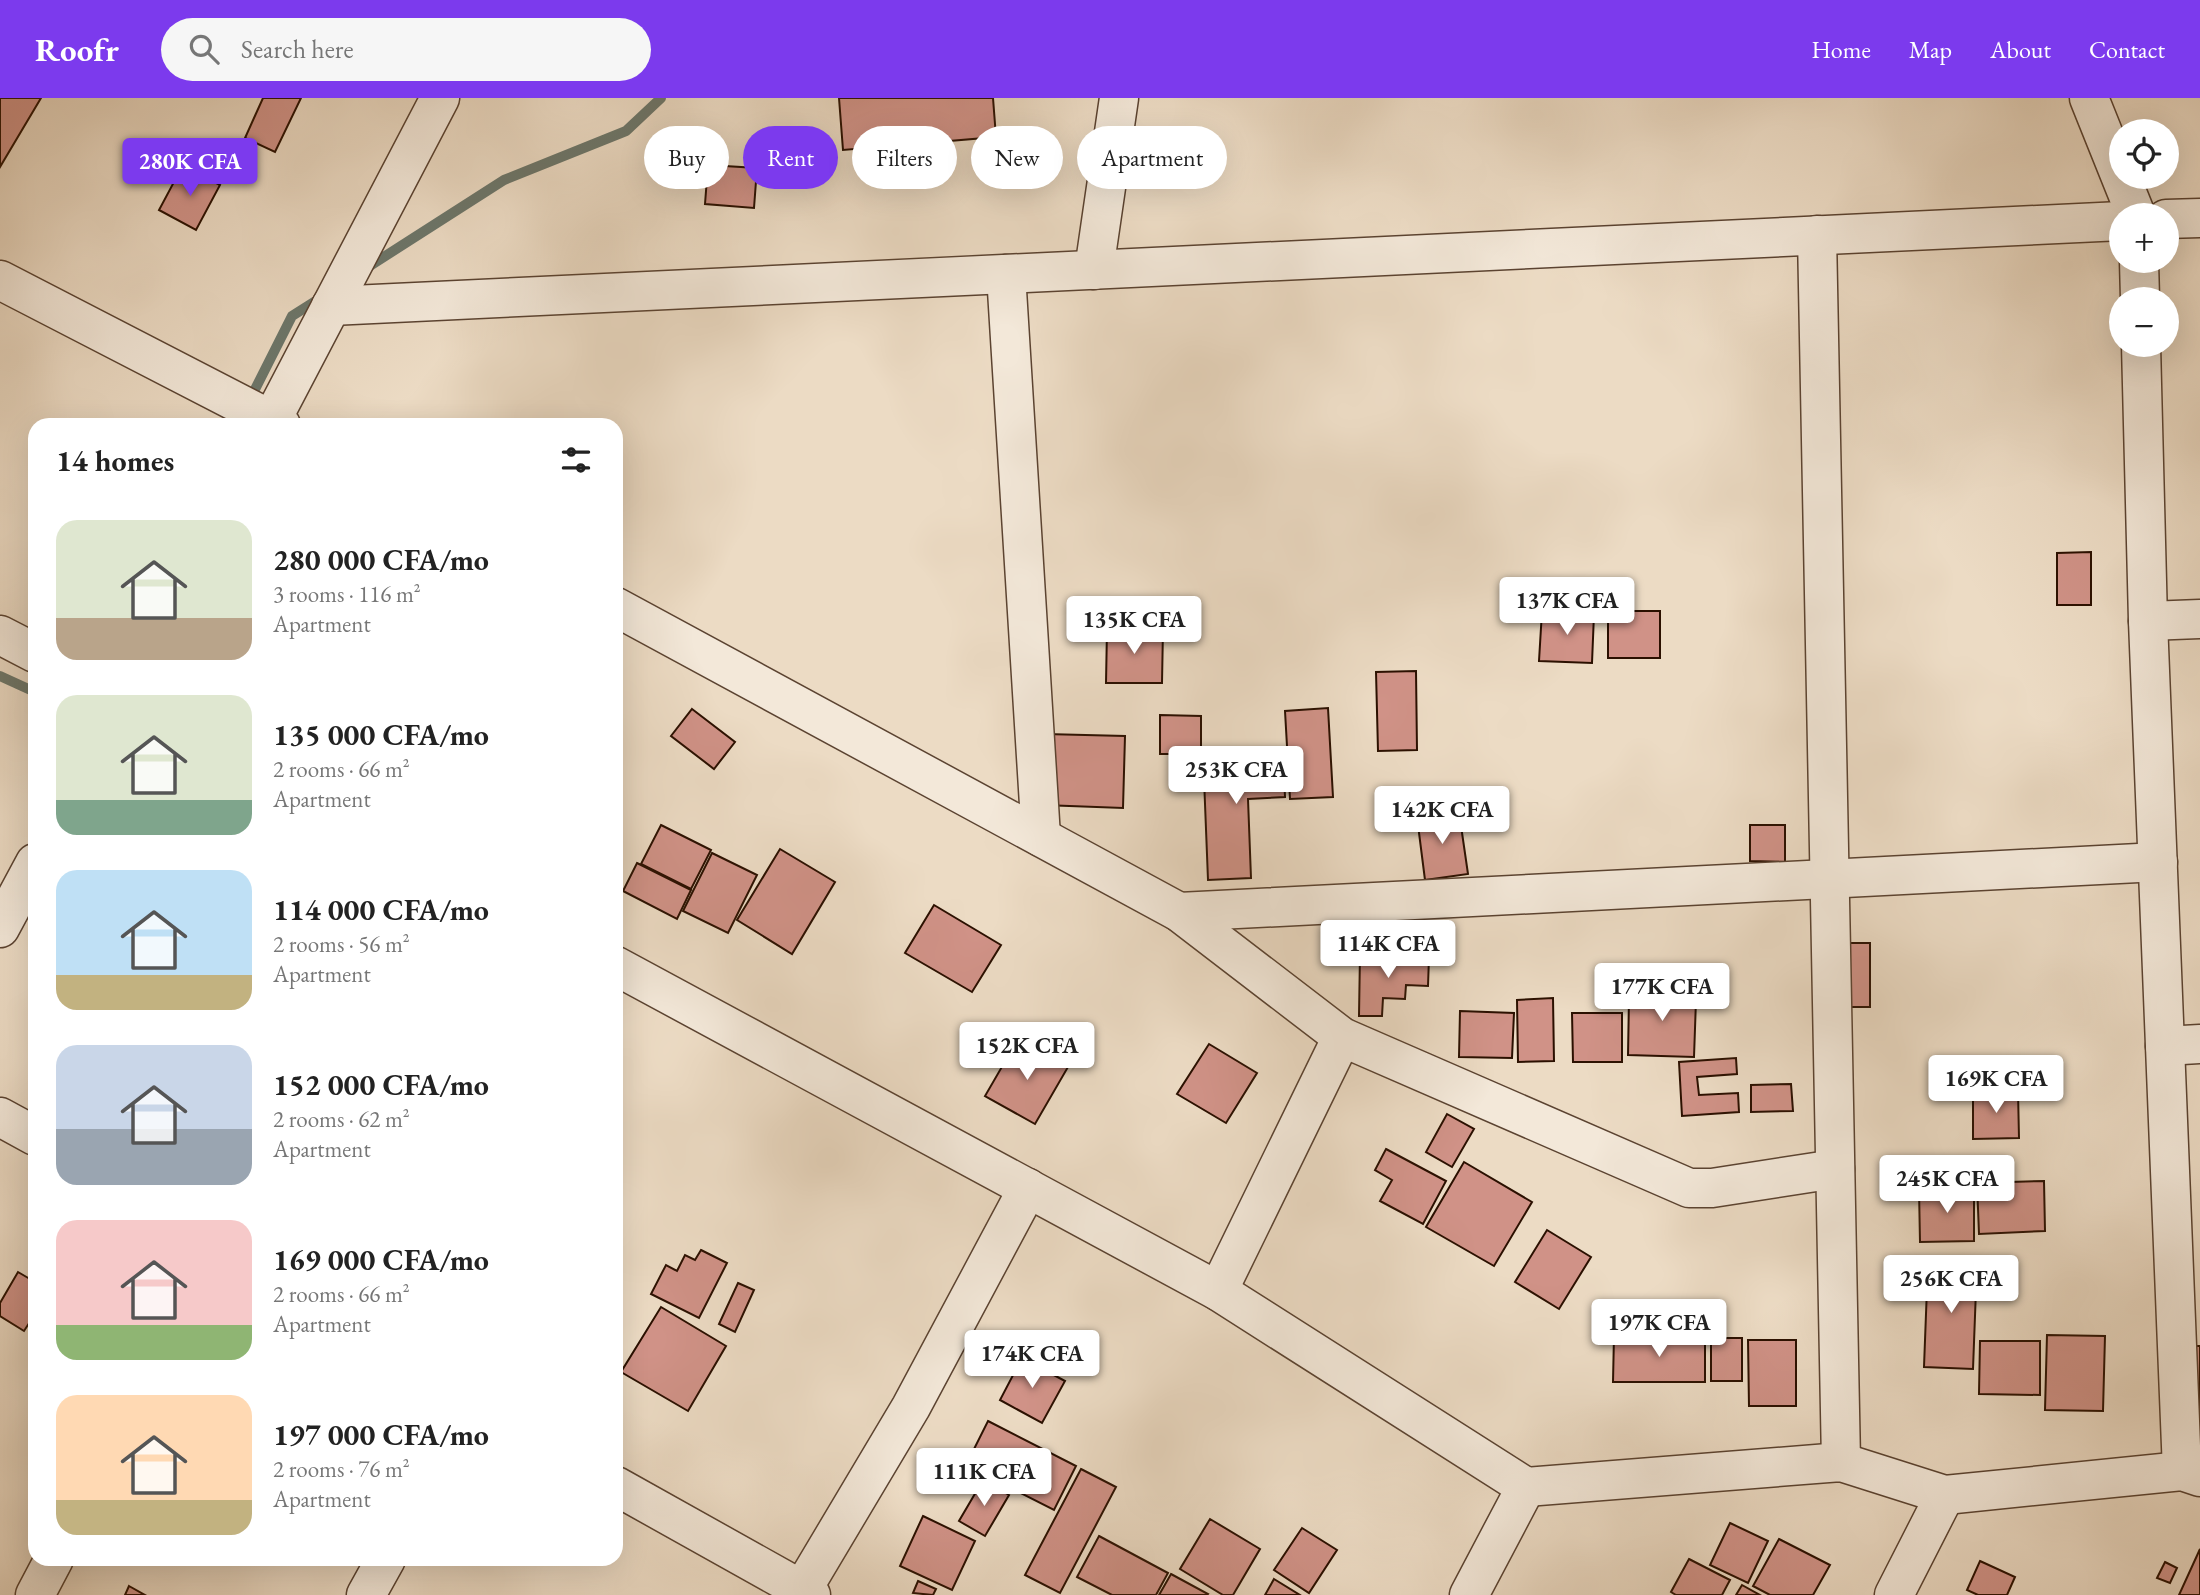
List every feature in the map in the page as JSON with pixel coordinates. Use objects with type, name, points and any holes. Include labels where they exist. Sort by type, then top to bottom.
[{"type":"street","points":[[277,418],[331,306],[440,98]]},
{"type":"street","points":[[1094,270],[1119,98]]},
{"type":"street","points":[[2089,98],[2131,203]]},
{"type":"street","points":[[2179,219],[2200,218]]},
{"type":"street","points":[[331,306],[2109,222]]},
{"type":"street","points":[[1817,235],[1841,1462]]},
{"type":"street","points":[[1006,274],[1041,836]]},
{"type":"street","points":[[0,280],[263,418]]},
{"type":"street","points":[[623,970],[1218,1291],[1526,1487],[1841,1462],[1945,1495],[2191,1474],[2183,1045],[2158,862],[2141,357]]},
{"type":"street","points":[[623,611],[1179,912],[1342,1038],[1689,1188],[1712,1188],[1835,1169]]},
{"type":"street","points":[[2148,621],[2200,619]]},
{"type":"street","points":[[0,635],[28,649]]},
{"type":"street","points":[[1179,912],[2158,862]]},
{"type":"street","points":[[0,928],[28,876]]},
{"type":"street","points":[[1218,1291],[1342,1038]]},
{"type":"street","points":[[0,1117],[28,1132]]},
{"type":"street","points":[[623,1490],[804,1593],[911,1407],[1028,1188]]},
{"type":"street","points":[[1469,1595],[1526,1487]]},
{"type":"street","points":[[1894,1595],[1945,1495]]},
{"type":"street","points":[[35,1595],[50,1566]]},
{"type":"street","points":[[366,1595],[382,1566]]},
{"type":"building","points":[[0,98],[41,98],[0,167]]},
{"type":"building","points":[[263,98],[301,98],[275,152],[245,138]]},
{"type":"building","points":[[839,98],[993,98],[995,126],[971,126],[971,139],[957,140],[957,126],[852,126],[852,149],[843,150]]},
{"type":"building","points":[[183,165],[220,185],[196,230],[159,210]]},
{"type":"building","points":[[729,166],[743,167],[743,189],[755,189],[754,208],[705,204],[706,189],[729,189]]},
{"type":"building","points":[[2091,552],[2091,605],[2057,605],[2057,553]]},
{"type":"building","points":[[1542,611],[1594,614],[1592,663],[1539,661]]},
{"type":"building","points":[[1608,611],[1660,611],[1660,658],[1608,658]]},
{"type":"building","points":[[1107,629],[1163,629],[1162,683],[1106,683]]},
{"type":"building","points":[[1416,671],[1417,750],[1378,751],[1376,672]]},
{"type":"building","points":[[1328,708],[1333,797],[1290,799],[1285,711]]},
{"type":"building","points":[[692,709],[735,742],[714,769],[671,736]]},
{"type":"building","points":[[1160,715],[1201,716],[1201,754],[1160,754]]},
{"type":"building","points":[[1045,734],[1125,736],[1123,808],[1043,805]]},
{"type":"building","points":[[1283,750],[1285,797],[1248,799],[1251,878],[1208,880],[1203,753]]},
{"type":"building","points":[[1459,812],[1468,874],[1425,880],[1417,817]]},
{"type":"building","points":[[661,825],[711,850],[691,889],[641,864]]},
{"type":"building","points":[[1750,825],[1785,825],[1785,862],[1750,861]]},
{"type":"building","points":[[780,849],[835,882],[792,954],[737,920]]},
{"type":"building","points":[[712,853],[757,875],[728,933],[683,911]]},
{"type":"building","points":[[637,863],[691,890],[677,919],[623,891]]},
{"type":"building","points":[[934,905],[1001,945],[972,992],[905,953]]},
{"type":"building","points":[[1838,943],[1870,943],[1870,1007],[1838,1007]]},
{"type":"building","points":[[1360,954],[1429,957],[1428,986],[1406,985],[1405,999],[1383,998],[1382,1016],[1359,1016]]},
{"type":"building","points":[[1648,980],[1677,981],[1676,1000],[1696,1000],[1694,1057],[1628,1055],[1629,998],[1648,998]]},
{"type":"building","points":[[1553,998],[1554,1061],[1518,1062],[1517,1000]]},
{"type":"building","points":[[1460,1011],[1514,1013],[1512,1058],[1459,1057]]},
{"type":"building","points":[[1572,1013],[1622,1013],[1622,1062],[1573,1062]]},
{"type":"building","points":[[1018,1039],[1068,1067],[1035,1124],[985,1096]]},
{"type":"building","points":[[1209,1044],[1257,1073],[1226,1123],[1177,1094]]},
{"type":"building","points":[[1736,1058],[1737,1074],[1697,1077],[1699,1095],[1738,1093],[1739,1112],[1682,1116],[1679,1062]]},
{"type":"building","points":[[1791,1084],[1793,1111],[1751,1112],[1751,1085]]},
{"type":"building","points":[[2018,1091],[2019,1138],[1973,1139],[1973,1092]]},
{"type":"building","points":[[1447,1114],[1474,1129],[1452,1167],[1426,1152]]},
{"type":"building","points":[[1386,1149],[1446,1181],[1423,1224],[1380,1201],[1392,1180],[1375,1170]]},
{"type":"building","points":[[1464,1162],[1532,1202],[1494,1266],[1426,1227]]},
{"type":"building","points":[[2044,1181],[2045,1231],[1979,1234],[1977,1183]]},
{"type":"building","points":[[1919,1189],[1974,1189],[1974,1241],[1920,1242]]},
{"type":"building","points":[[1547,1230],[1591,1257],[1559,1309],[1515,1282]]},
{"type":"building","points":[[701,1250],[727,1263],[699,1318],[651,1294],[666,1265],[677,1271],[685,1255],[695,1260]]},
{"type":"building","points":[[1928,1261],[1977,1263],[1973,1369],[1924,1367]]},
{"type":"building","points":[[18,1272],[28,1278],[28,1325],[24,1331],[0,1316],[0,1303]]},
{"type":"building","points":[[738,1283],[754,1290],[735,1332],[719,1324]]},
{"type":"building","points":[[661,1307],[726,1346],[688,1411],[623,1373],[623,1369]]},
{"type":"building","points":[[1614,1335],[1705,1336],[1705,1382],[1613,1382]]},
{"type":"building","points":[[2047,1335],[2105,1336],[2103,1411],[2045,1410]]},
{"type":"building","points":[[1711,1338],[1742,1338],[1742,1381],[1711,1381]]},
{"type":"building","points":[[1748,1340],[1796,1340],[1796,1406],[1749,1406]]},
{"type":"building","points":[[1980,1341],[2040,1341],[2040,1395],[1979,1394]]},
{"type":"building","points":[[2192,1346],[2200,1346],[2200,1424],[2194,1424]]},
{"type":"building","points":[[1022,1358],[1065,1381],[1042,1423],[1000,1400]]},
{"type":"building","points":[[988,1421],[1076,1466],[1054,1510],[966,1465]]},
{"type":"building","points":[[1081,1469],[1116,1487],[1060,1593],[1025,1575]]},
{"type":"building","points":[[983,1480],[1009,1495],[985,1536],[959,1521]]},
{"type":"building","points":[[923,1516],[975,1541],[952,1590],[900,1566]]},
{"type":"building","points":[[1210,1519],[1260,1549],[1233,1595],[1223,1595],[1180,1569]]},
{"type":"building","points":[[1730,1523],[1768,1541],[1748,1583],[1710,1565]]},
{"type":"building","points":[[1302,1528],[1337,1550],[1309,1593],[1274,1570]]},
{"type":"building","points":[[1099,1536],[1168,1573],[1156,1595],[1112,1595],[1077,1577]]},
{"type":"building","points":[[1779,1539],[1830,1565],[1813,1595],[1770,1595],[1753,1586]]},
{"type":"building","points":[[2200,1549],[2200,1595],[2179,1595]]},
{"type":"building","points":[[1689,1559],[1730,1580],[1722,1595],[1676,1595],[1671,1592]]},
{"type":"building","points":[[1980,1561],[2015,1577],[2007,1595],[1978,1595],[1967,1590]]},
{"type":"building","points":[[2165,1562],[2177,1568],[2170,1583],[2157,1578]]},
{"type":"building","points":[[1171,1574],[1208,1594],[1159,1595]]},
{"type":"building","points":[[1274,1579],[1300,1595],[1265,1595]]},
{"type":"building","points":[[918,1581],[936,1589],[933,1595],[913,1593]]},
{"type":"building","points":[[1742,1585],[1760,1595],[1736,1595]]},
{"type":"building","points":[[129,1586],[145,1595],[125,1595]]},
{"type":"waterway","points":[[365,269],[504,180],[626,131],[661,98]]},
{"type":"waterway","points":[[241,418],[292,316],[322,297]]},
{"type":"waterway","points":[[0,676],[28,689]]}]
